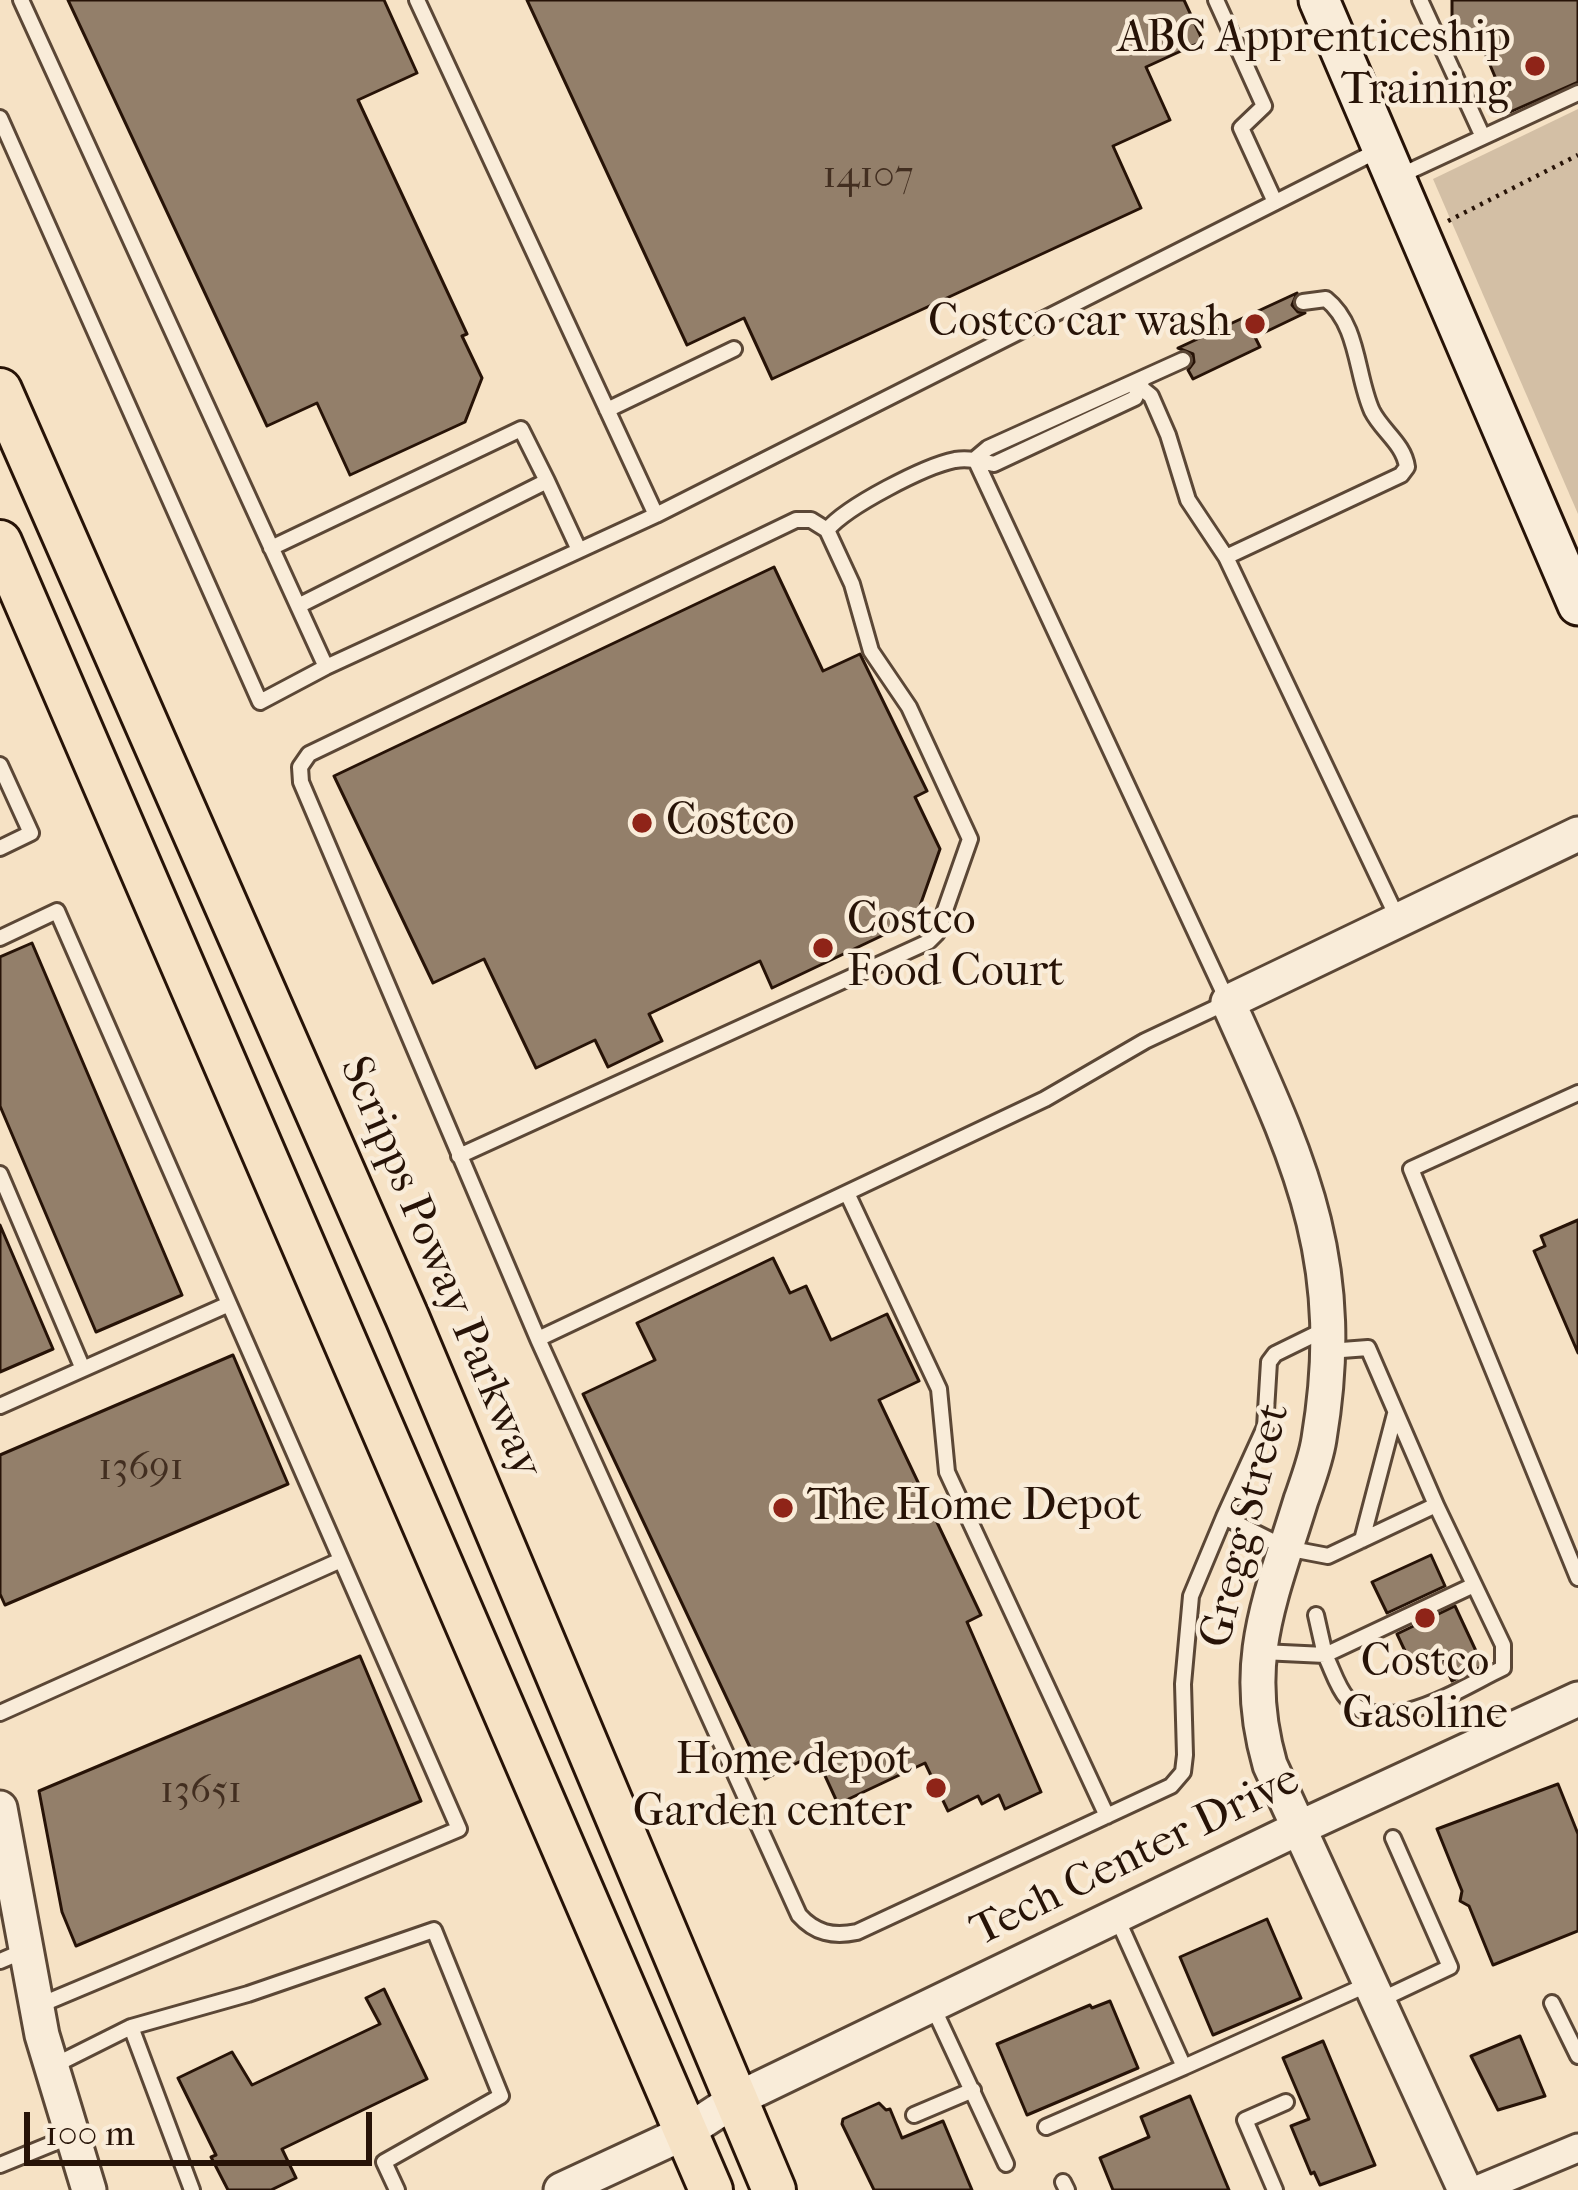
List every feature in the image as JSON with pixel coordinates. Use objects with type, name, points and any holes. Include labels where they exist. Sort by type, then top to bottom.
[{"type":"main road","points":[[1319,0],[1578,605]]},
{"type":"main road","name":"Scripps Poway Parkway","points":[[0,390],[416,1338],[774,2190]]},
{"type":"main road","points":[[0,542],[711,2190]]},
{"type":"street","points":[[1228,1002],[1578,834]]},
{"type":"street","name":"Gregg Street","points":[[1228,1002],[1309,1191],[1323,1259],[1329,1340],[1319,1444],[1256,1652],[1259,1728],[1270,1765],[1465,2190]]},
{"type":"street","name":"Tech Center Drive","points":[[561,2190],[686,2132],[735,2099],[1578,1699]]},
{"type":"street","points":[[2,1827],[13,1956],[36,2006],[89,2190]]},
{"type":"street","points":[[1477,2190],[1578,2148]]},
{"type":"lane","points":[[21,0],[326,667]]},
{"type":"lane","points":[[417,0],[656,515]]},
{"type":"lane","points":[[1216,0],[1264,106],[1240,128],[1275,202]]},
{"type":"lane","points":[[1420,0],[1483,137]]},
{"type":"lane","points":[[0,118],[260,702],[656,515],[1275,202],[1390,162],[1483,137],[1578,93]]},
{"type":"lane","points":[[1226,557],[1401,475],[1407,467],[1373,412],[1338,312],[1326,299],[1304,302]]},
{"type":"lane","points":[[607,410],[734,349]]},
{"type":"lane","points":[[827,530],[848,509],[939,465],[975,459],[988,448],[1141,383],[1184,359]]},
{"type":"lane","points":[[1141,383],[1168,435],[1187,500],[1226,557],[1399,922]]},
{"type":"lane","points":[[271,548],[521,429],[579,550]]},
{"type":"lane","points":[[538,1339],[1045,1099],[1145,1041],[1228,1002],[975,459]]},
{"type":"lane","points":[[298,606],[547,481]]},
{"type":"lane","points":[[459,1156],[937,934],[970,839],[909,706],[871,651],[852,584],[827,530],[812,520],[783,524],[308,754],[300,767],[302,782],[459,1156],[538,1339],[799,1915],[809,1927],[838,1936],[857,1932],[1171,1786],[1183,1772],[1184,1640],[1191,1595],[1265,1427],[1269,1362],[1275,1354],[1329,1340],[1368,1348],[1502,1645],[1503,1668],[1403,1714],[1376,1716],[1347,1699],[1325,1655],[1316,1615]]},
{"type":"lane","points":[[0,765],[31,833],[0,848]]},
{"type":"lane","points":[[0,938],[57,911],[459,1829],[36,2006]]},
{"type":"lane","points":[[1578,1093],[1411,1169],[1578,1578]]},
{"type":"lane","points":[[0,1174],[83,1369]]},
{"type":"lane","points":[[847,1192],[939,1389],[947,1472],[1107,1816]]},
{"type":"lane","points":[[0,1406],[229,1304]]},
{"type":"lane","points":[[1362,1540],[1394,1414]]},
{"type":"lane","points":[[1224,1517],[1286,1548],[1328,1556],[1436,1505]]},
{"type":"lane","points":[[0,1713],[341,1560]]},
{"type":"lane","points":[[1256,1652],[1325,1655],[1474,1585]]},
{"type":"lane","points":[[1046,2127],[1184,2067],[1450,1967],[1393,1838]]},
{"type":"lane","points":[[1116,1916],[1184,2067]]},
{"type":"lane","points":[[51,2067],[131,2027],[248,1994],[434,1930],[501,2096],[384,2162],[398,2190]]},
{"type":"lane","points":[[1552,2003],[1578,2056]]},
{"type":"lane","points":[[932,2005],[1006,2164]]},
{"type":"lane","points":[[131,2027],[192,2190]]},
{"type":"lane","points":[[914,2115],[973,2090]]},
{"type":"lane","points":[[1276,2190],[1245,2120],[1286,2102]]},
{"type":"lane","points":[[0,2164],[71,2136]]},
{"type":"path","points":[[1422,235],[1578,155]]},
{"type":"shaded area","points":[[1578,109],[1578,514],[1433,179]]},
{"type":"building","points":[[68,0],[384,0],[417,73],[358,100],[467,334],[462,336],[482,378],[465,422],[350,475],[317,403],[267,426]]},
{"type":"building","points":[[527,0],[1184,0],[1203,41],[1146,67],[1170,120],[1113,146],[1141,208],[772,379],[744,318],[687,345]]},
{"type":"building","name":"ABC Apprenticeship Training","points":[[1452,0],[1578,0],[1578,82],[1510,112],[1476,32],[1462,30],[1452,20]]},
{"type":"building","name":"Costco car wash","points":[[1297,293],[1292,305],[1305,313],[1255,337],[1260,347],[1193,379],[1188,370],[1193,354],[1178,348]]},
{"type":"building","name":"Costco","points":[[774,567],[823,671],[860,654],[927,791],[915,797],[940,849],[915,920],[772,988],[760,961],[649,1014],[662,1041],[608,1067],[595,1040],[536,1068],[484,959],[433,983],[334,776]]},
{"type":"building","points":[[32,943],[182,1295],[96,1332],[0,1106],[0,957]]},
{"type":"building","points":[[1578,1220],[1578,1353],[1534,1251],[1545,1246],[1541,1236]]},
{"type":"building","points":[[0,1225],[53,1349],[0,1372]]},
{"type":"building","name":"The Home Depot","points":[[773,1258],[790,1293],[806,1286],[831,1340],[887,1314],[919,1381],[879,1400],[981,1615],[967,1622],[1041,1792],[1005,1809],[999,1795],[982,1804],[978,1796],[948,1811],[925,1763],[838,1804],[815,1754],[765,1779],[583,1394],[655,1360],[637,1323]]},
{"type":"building","points":[[233,1355],[288,1484],[5,1605],[0,1594],[0,1455]]},
{"type":"building","points":[[1431,1555],[1445,1586],[1387,1613],[1372,1582]]},
{"type":"building","points":[[1455,1606],[1483,1666],[1452,1681],[1439,1653],[1412,1666],[1397,1634]]},
{"type":"building","points":[[360,1656],[421,1801],[76,1946],[62,1912],[39,1791]]},
{"type":"building","points":[[1558,1784],[1578,1834],[1578,1931],[1493,1965],[1469,1906],[1460,1901],[1462,1891],[1437,1829]]},
{"type":"building","points":[[1267,1919],[1301,1998],[1213,2035],[1180,1957]]},
{"type":"building","points":[[384,1989],[427,2079],[282,2149],[296,2178],[271,2190],[228,2190],[178,2078],[232,2052],[252,2085],[380,2024],[366,1998]]},
{"type":"building","points":[[1110,2001],[1138,2068],[1027,2115],[997,2044]]},
{"type":"building","points":[[1520,2036],[1545,2096],[1498,2110],[1471,2056]]},
{"type":"building","points":[[1323,2041],[1375,2165],[1320,2185],[1291,2126],[1309,2119],[1283,2058]]},
{"type":"building","points":[[1190,2096],[1229,2190],[1113,2190],[1100,2158],[1149,2137],[1141,2117]]},
{"type":"building","points":[[879,2103],[890,2109],[902,2138],[943,2121],[972,2190],[874,2190],[842,2124],[843,2119]]},
{"type":"place","name":"ABC Apprenticeship Training","points":[[1535,66]]},
{"type":"place","name":"Costco car wash","points":[[1255,324]]},
{"type":"place","name":"Costco","points":[[642,823]]},
{"type":"place","name":"Costco Food Court","points":[[823,948]]},
{"type":"place","name":"The Home Depot","points":[[783,1508]]},
{"type":"place","name":"Costco Gasoline","points":[[1425,1618]]},
{"type":"place","name":"Home depot Garden center","points":[[936,1788]]}]
